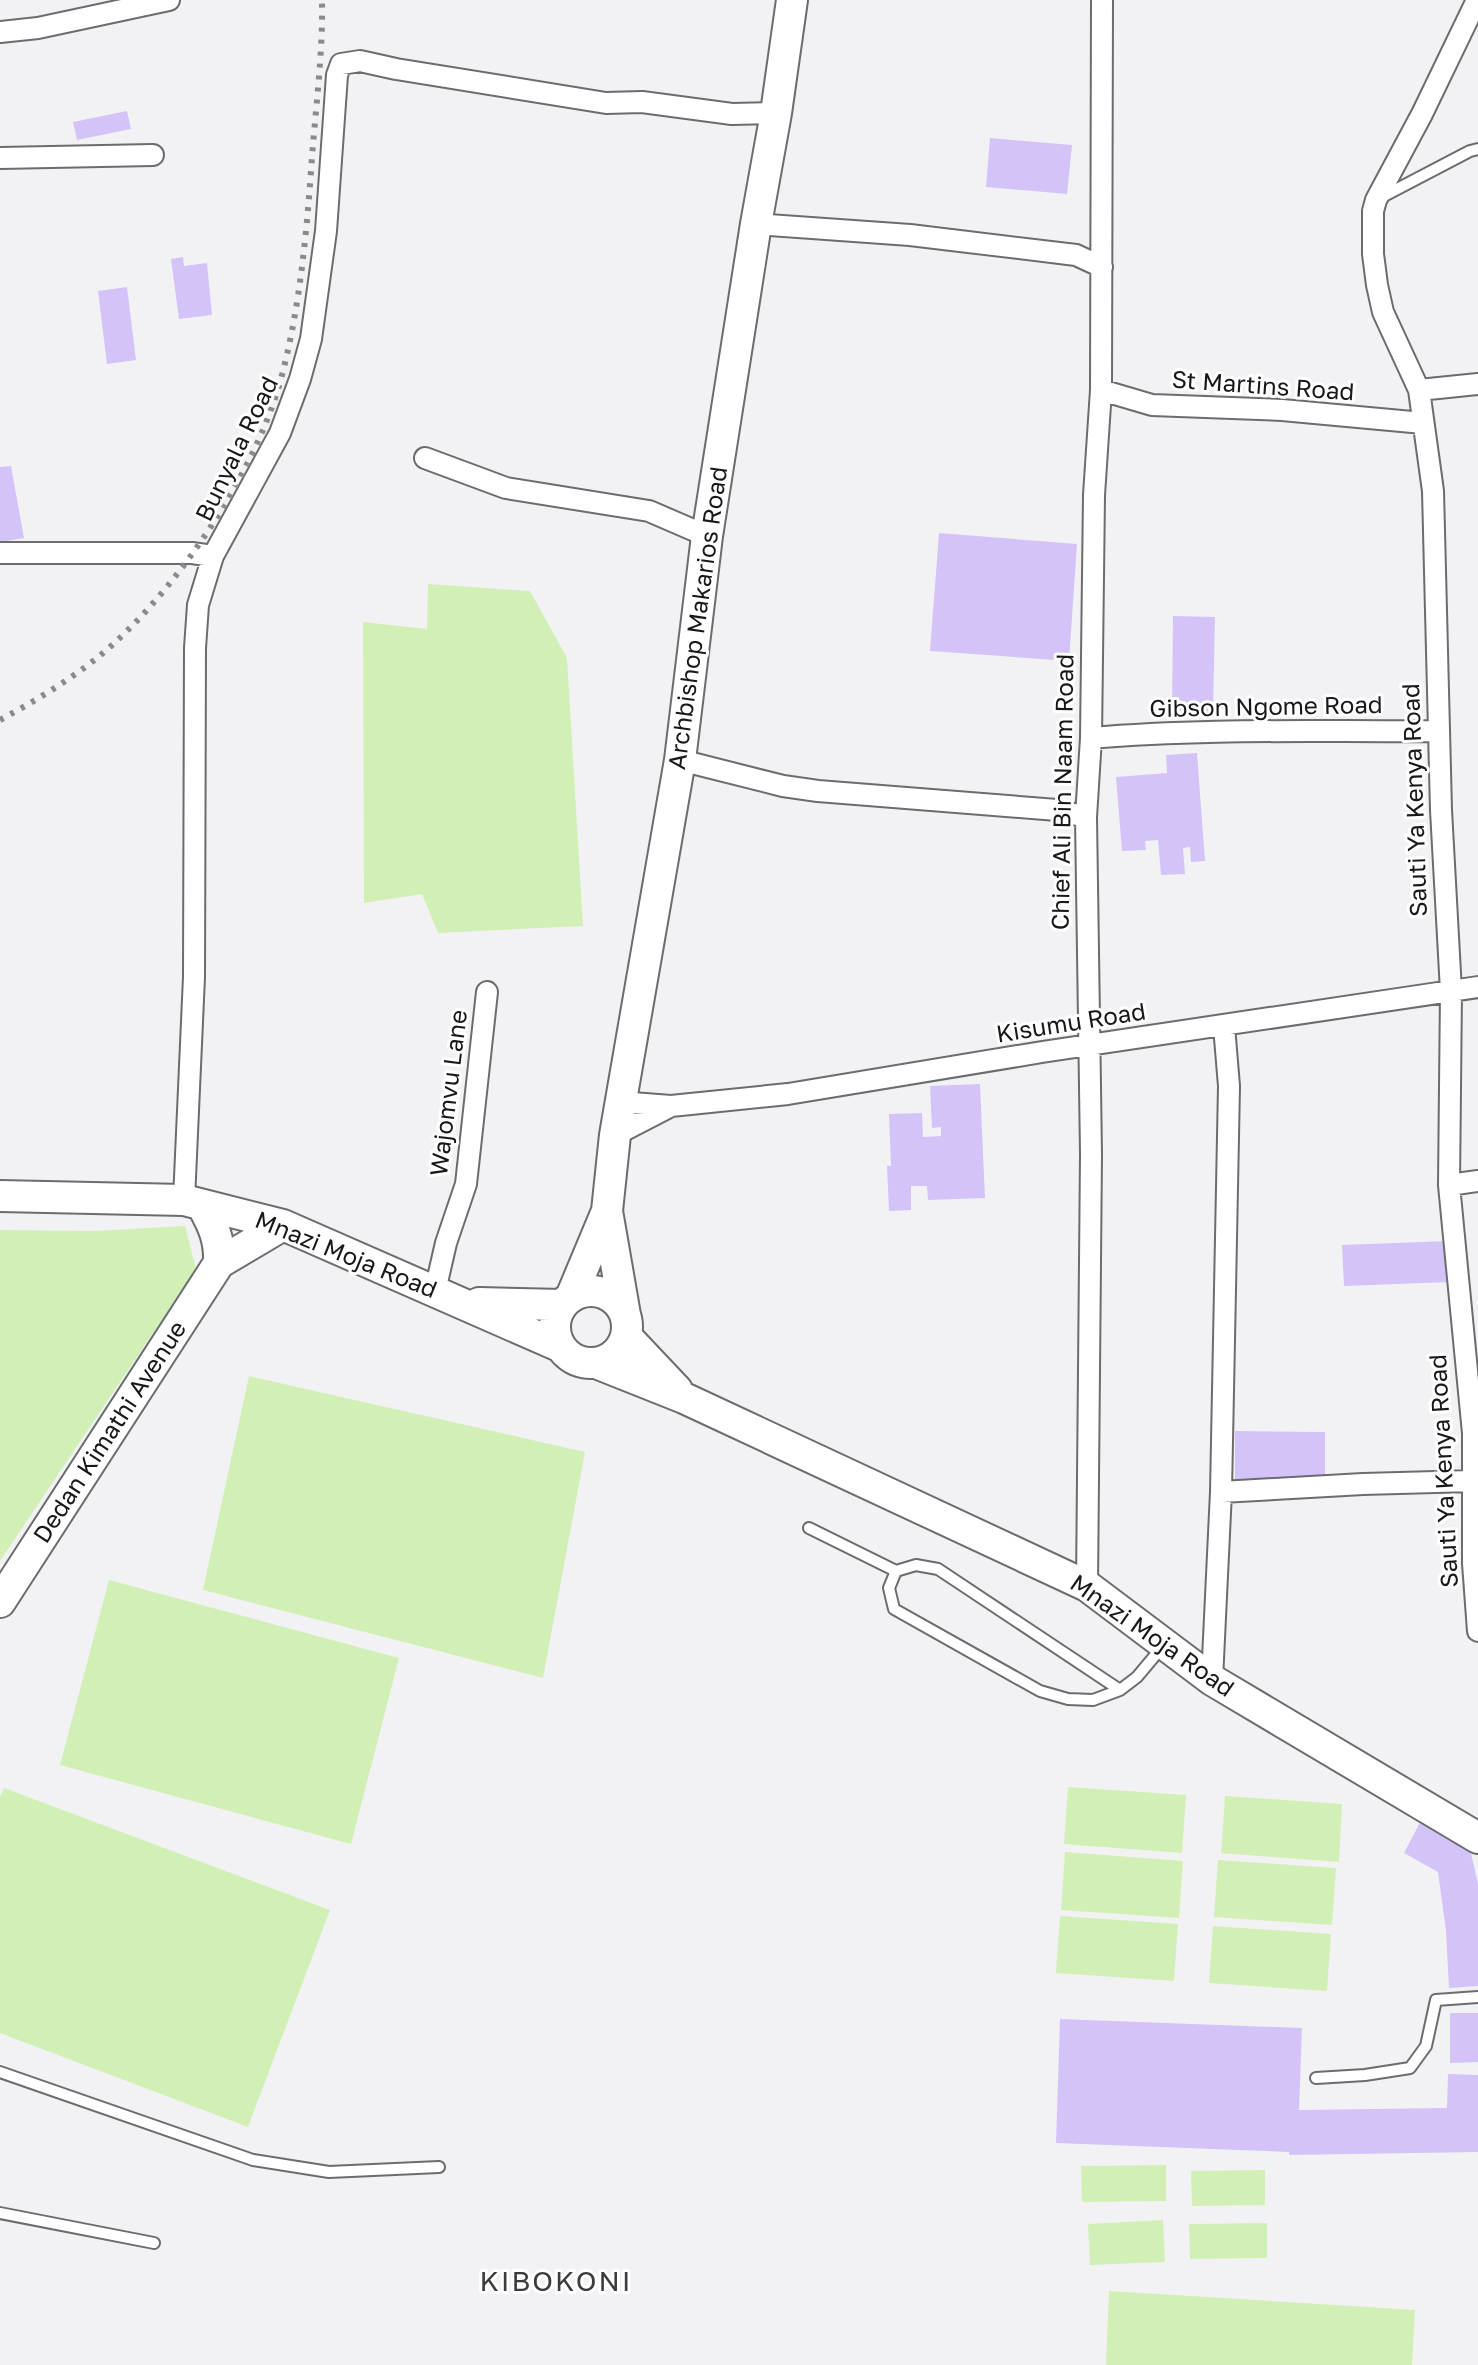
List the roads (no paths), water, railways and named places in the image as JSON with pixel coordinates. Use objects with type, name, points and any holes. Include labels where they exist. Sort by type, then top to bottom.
[{"type":"street","points":[[0,32],[38,28],[169,0]]},
{"type":"street","name":"Chief Ali Bin Naam Road","points":[[1087,1586],[1091,1386],[1086,817],[1091,738],[1094,495],[1101,390],[1102,0]]},
{"type":"street","name":"Sauti Ya Kenya Road","points":[[1477,0],[1376,200],[1373,254],[1383,312],[1419,390],[1433,491],[1444,894],[1451,991],[1449,1185],[1473,1433],[1473,1563],[1478,1631]]},
{"type":"street","name":"Archbishop Makarios Road","points":[[607,1211],[619,1102],[680,760],[707,536],[793,8]]},
{"type":"street","name":"Bunyala Road","points":[[193,1202],[195,648],[198,605],[213,556],[280,433],[311,339],[326,231],[335,99],[341,64],[360,61],[606,103],[642,102],[732,114],[776,113]]},
{"type":"street","points":[[0,158],[153,155]]},
{"type":"street","points":[[756,224],[910,235],[1076,255],[1102,267]]},
{"type":"street","points":[[1419,390],[1478,384]]},
{"type":"street","name":"St Martins Road","points":[[1101,390],[1152,405],[1282,410],[1423,423]]},
{"type":"street","points":[[425,458],[506,488],[649,511],[707,536]]},
{"type":"street","points":[[0,553],[192,553],[213,556]]},
{"type":"street","name":"Gibson Ngome Road","points":[[1091,738],[1231,731],[1434,731],[1439,737]]},
{"type":"street","points":[[680,760],[783,786],[1057,810],[1086,817]]},
{"type":"street","name":"Kisumu Road","points":[[619,1102],[671,1106],[816,1090],[1478,987]]},
{"type":"street","name":"Wajomvu Lane","points":[[448,1296],[446,1243],[466,1184],[487,992]]},
{"type":"street","points":[[1212,1680],[1221,1492],[1229,1086],[1224,1026]]},
{"type":"street","name":"Kisumu Road","points":[[615,1135],[671,1106]]},
{"type":"street","points":[[1449,1185],[1478,1181]]},
{"type":"street","name":"Mnazi Moja Road","points":[[0,1196],[193,1202],[283,1225],[559,1346]]},
{"type":"street","points":[[193,1202],[216,1230],[220,1246],[219,1263]]},
{"type":"street","points":[[607,1211],[626,1326],[620,1349],[610,1358],[596,1363],[582,1363],[559,1346],[555,1318],[566,1301],[607,1211]]},
{"type":"street","name":"Dedan Kimathi Avenue","points":[[0,1602],[219,1263],[283,1225]]},
{"type":"street","points":[[448,1296],[566,1301],[591,1291],[602,1293],[612,1298],[626,1326],[684,1398]]},
{"type":"street","name":"Mnazi Moja Road","points":[[596,1363],[684,1398],[1087,1586],[1212,1680],[1478,1838]]},
{"type":"street","points":[[1221,1492],[1472,1481]]},
{"type":"lane","points":[[1376,200],[1478,149]]},
{"type":"lane","points":[[809,1528],[896,1571],[916,1565],[938,1569],[1120,1690]]},
{"type":"lane","points":[[896,1571],[889,1588],[894,1609],[1040,1691],[1068,1699],[1093,1700],[1120,1690],[1137,1677],[1164,1644]]},
{"type":"lane","points":[[1316,2078],[1410,2068],[1426,2046],[1436,2000],[1478,1997]]},
{"type":"lane","points":[[0,2072],[253,2160],[329,2172],[439,2167]]},
{"type":"lane","points":[[0,2213],[154,2243]]},
{"type":"railway","points":[[0,720],[74,675],[127,631],[185,564],[212,526],[256,445],[273,405],[284,367],[299,289],[319,78],[322,0]]},
{"type":"district","name":"KIBOKONI","points":[[556,2281]]}]
